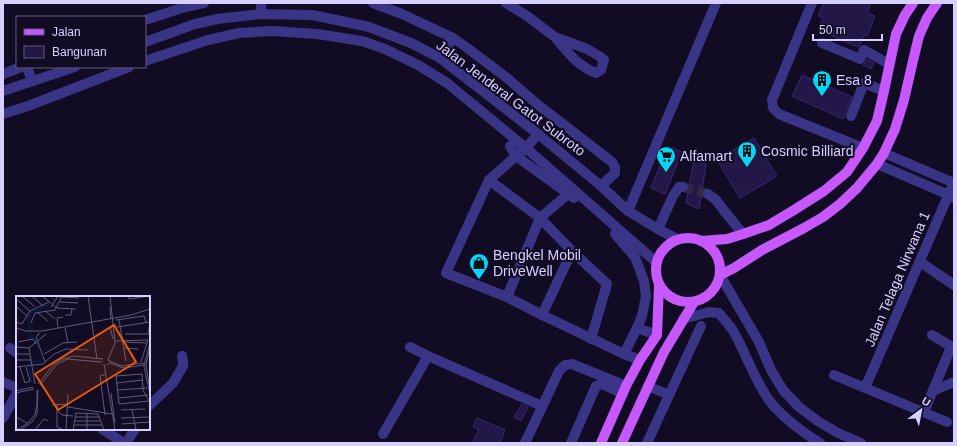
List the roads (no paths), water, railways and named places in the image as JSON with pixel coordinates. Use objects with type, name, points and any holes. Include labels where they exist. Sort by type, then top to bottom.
[{"type":"main road","points":[[702,241],[727,239],[769,225],[824,191],[847,172],[863,148],[877,121],[896,34],[905,14],[913,3]]},
{"type":"main road","points":[[720,275],[823,217],[846,199],[877,164],[895,129],[904,100],[919,36],[927,18],[937,3]]},
{"type":"main road","points":[[694,238],[702,241],[714,251],[718,258],[720,266],[718,283],[714,290],[701,300],[685,303],[670,298],[659,286],[656,278],[655,270],[659,254],[664,248],[677,239],[694,238]]},
{"type":"main road","points":[[601,443],[624,390],[640,360],[657,335],[659,286]]},
{"type":"main road","points":[[622,443],[664,352],[694,302]]},
{"type":"street","points":[[146,20],[185,7],[204,3]]},
{"type":"street","points":[[261,3],[261,14]]},
{"type":"street","points":[[373,3],[402,14],[453,38],[466,46],[612,162],[615,167],[615,173],[601,186]]},
{"type":"street","points":[[506,3],[527,16],[555,37],[570,56],[589,70],[596,73],[601,70],[604,60],[599,56],[587,49],[555,37]]},
{"type":"street","points":[[628,211],[716,3]]},
{"type":"street","points":[[812,3],[772,100],[773,108],[778,114],[863,148]]},
{"type":"street","name":"Jalan Jenderal Gatot Subroto","points":[[146,42],[203,22],[261,14],[312,15],[368,27],[411,43],[440,58],[538,134],[601,186],[628,211],[677,239]]},
{"type":"street","points":[[324,35],[327,18]]},
{"type":"street","name":"Jalan Jenderal Gatot Subroto","points":[[146,61],[208,40],[239,34],[272,31],[317,34],[362,41],[385,49],[418,65],[447,83],[526,148],[570,191],[656,262]]},
{"type":"street","points":[[440,58],[453,38]]},
{"type":"street","points":[[822,43],[860,58],[864,50],[889,64]]},
{"type":"street","points":[[3,74],[18,68]]},
{"type":"street","points":[[27,68],[32,82]]},
{"type":"street","points":[[3,91],[72,68]]},
{"type":"street","points":[[3,114],[28,106],[126,68]]},
{"type":"street","points":[[851,116],[864,83],[884,91]]},
{"type":"street","points":[[538,134],[526,148],[489,180],[446,273],[507,297],[624,354],[640,360]]},
{"type":"street","points":[[510,146],[516,156],[570,191],[618,236],[635,257],[644,281],[646,296],[642,316],[624,354]]},
{"type":"street","points":[[884,153],[954,182]]},
{"type":"street","points":[[877,164],[951,196]]},
{"type":"street","points":[[489,180],[540,218],[607,284],[591,338]]},
{"type":"street","name":"Jalan Telaga Nirwana 1","points":[[865,388],[920,262],[951,196],[954,182]]},
{"type":"street","points":[[658,229],[673,196],[680,187],[683,187]]},
{"type":"street","points":[[507,297],[540,218],[570,191]]},
{"type":"street","points":[[708,194],[716,200],[743,234]]},
{"type":"street","points":[[542,315],[572,251]]},
{"type":"street","points":[[920,262],[954,285]]},
{"type":"street","points":[[720,275],[759,342],[771,370],[783,390],[799,407],[819,422],[838,434],[860,443]]},
{"type":"street","points":[[683,319],[709,312],[719,312],[732,329],[755,378],[769,400],[788,420],[810,438],[820,443]]},
{"type":"street","points":[[647,443],[701,326]]},
{"type":"street","points":[[637,328],[657,335]]},
{"type":"street","points":[[924,412],[952,348],[932,335]]},
{"type":"street","points":[[410,347],[542,406]]},
{"type":"street","points":[[150,404],[173,383],[183,366],[182,356]]},
{"type":"street","points":[[384,434],[428,356]]},
{"type":"street","points":[[525,443],[559,371],[565,365],[572,364],[624,390]]},
{"type":"street","points":[[834,375],[947,422]]},
{"type":"street","points":[[3,382],[16,388]]},
{"type":"street","points":[[933,391],[954,382]]},
{"type":"street","points":[[571,443],[596,386],[602,384],[624,390]]},
{"type":"street","points":[[648,386],[669,395]]},
{"type":"street","points":[[3,418],[16,395]]},
{"type":"street","points":[[104,430],[125,443],[134,430]]},
{"type":"tunnel","points":[[683,187],[708,194]]},
{"type":"place","name":"Esa 8","points":[[822,97]]},
{"type":"place","name":"Cosmic Billiard","points":[[747,168]]},
{"type":"place","name":"Alfamart","points":[[666,173]]},
{"type":"place","name":"Bengkel Mobil DriveWell","points":[[479,280]]}]
